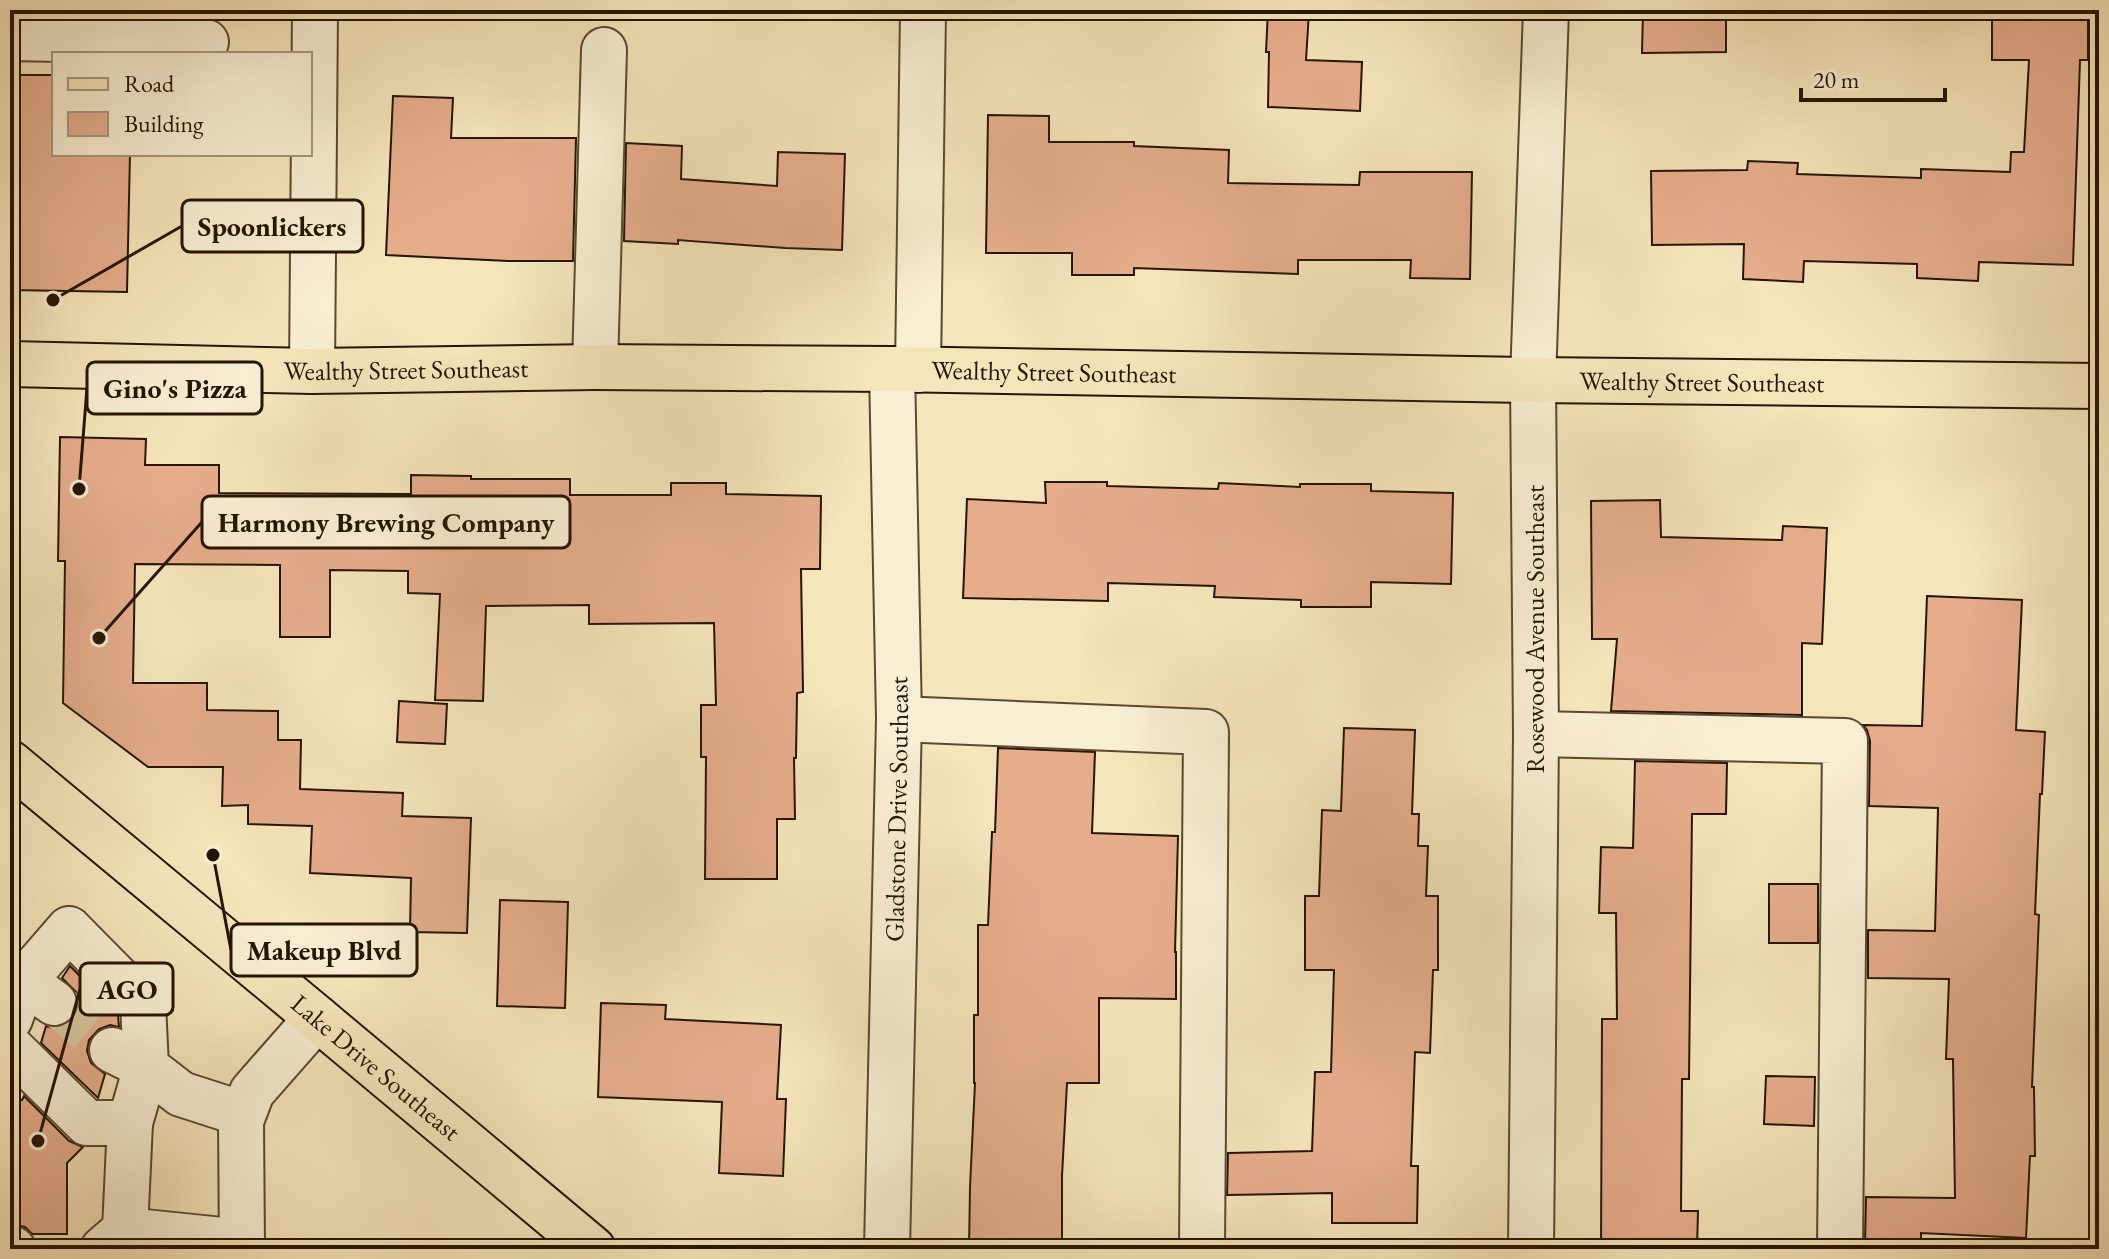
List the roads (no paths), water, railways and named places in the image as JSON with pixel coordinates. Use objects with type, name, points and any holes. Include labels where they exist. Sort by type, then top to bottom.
[{"type":"main road","name":"Wealthy Street Southeast","points":[[10,364],[312,371],[595,367],[905,369],[2099,386]]},
{"type":"main road","name":"Lake Drive Southeast","points":[[15,778],[317,1018],[593,1249]]},
{"type":"street","points":[[312,371],[315,10]]},
{"type":"street","name":"Gladstone Drive Southeast","points":[[887,1249],[905,369],[923,10]]},
{"type":"street","name":"Rosewood Avenue Southeast","points":[[1531,1249],[1536,734],[1533,380],[1546,10]]},
{"type":"street","points":[[10,38],[206,42]]},
{"type":"street","points":[[595,367],[604,50]]},
{"type":"street","points":[[899,719],[1206,732],[1202,1249]]},
{"type":"street","points":[[1536,734],[1845,741],[1840,1249]]},
{"type":"street","points":[[24,995],[69,929],[143,1004],[129,1058],[130,1123],[114,1240],[242,1245],[243,1114],[252,1092],[317,1018]]},
{"type":"street","points":[[10,1047],[87,1123],[130,1123]]},
{"type":"street","points":[[129,1058],[181,1094],[243,1114]]},
{"type":"tunnel","points":[[54,1003],[112,1050]]},
{"type":"place","name":"Spoonlickers","points":[[53,300]]},
{"type":"place","name":"Gino's Pizza","points":[[79,489]]},
{"type":"place","name":"Harmony Brewing Company","points":[[99,638]]},
{"type":"place","name":"Makeup Blvd","points":[[213,855]]},
{"type":"place","name":"AGO","points":[[38,1141]]}]
